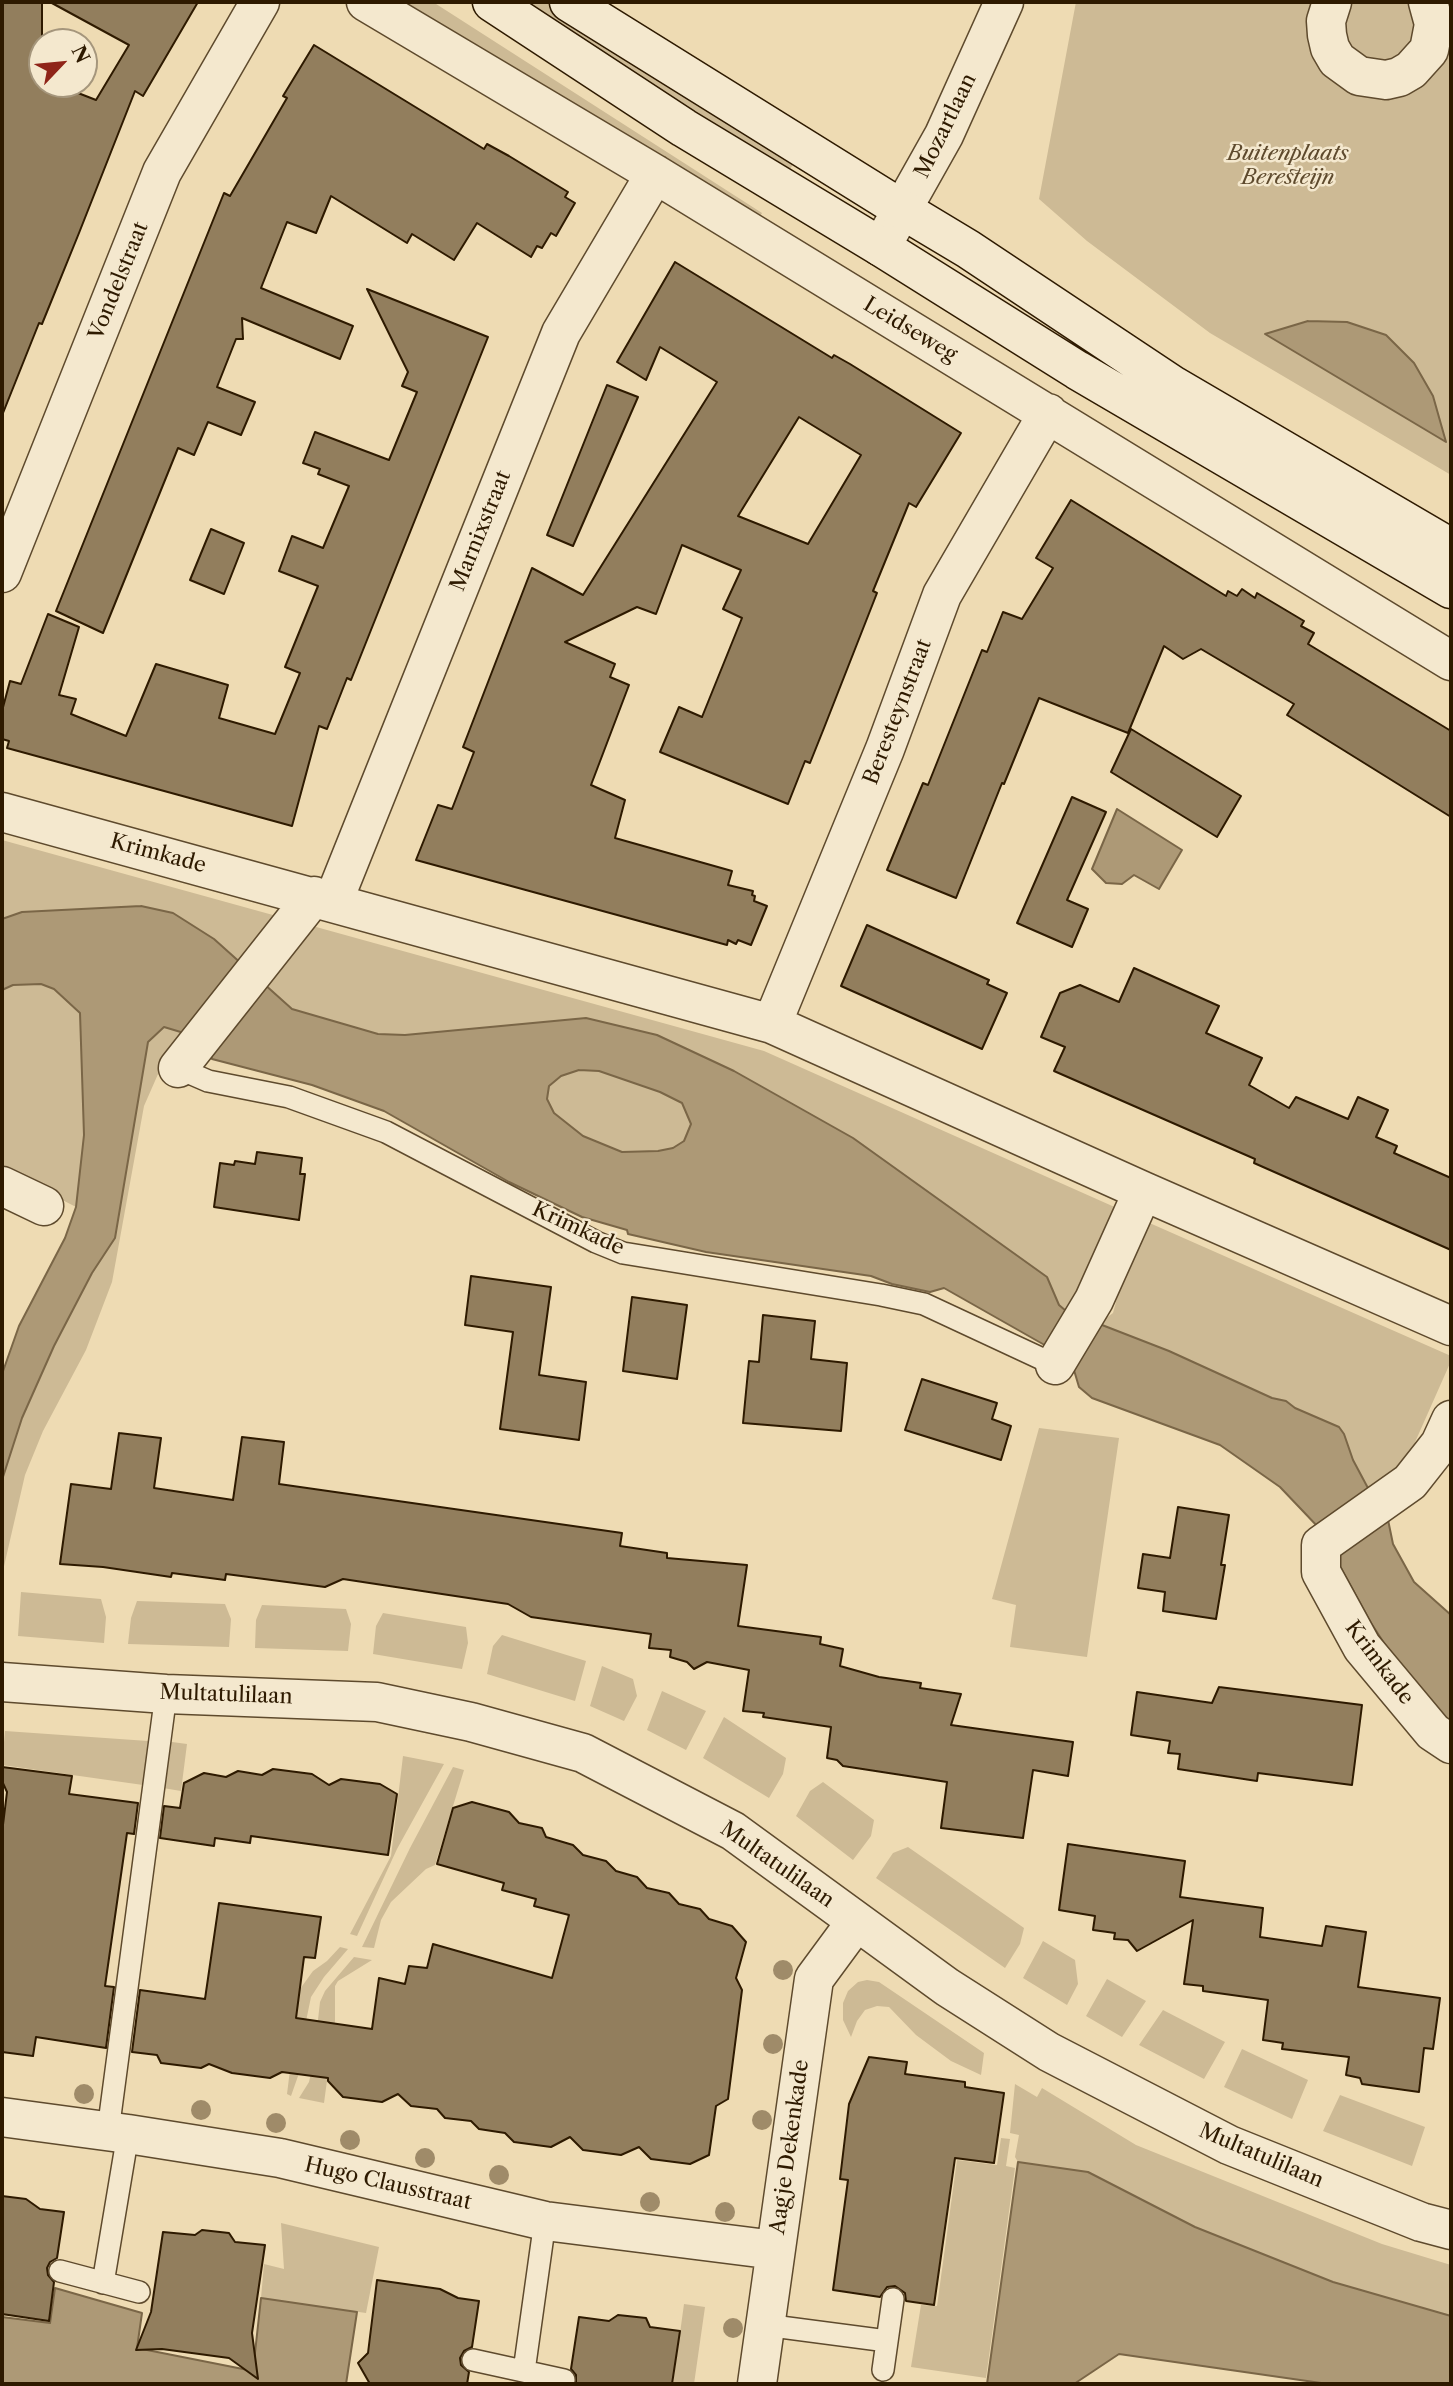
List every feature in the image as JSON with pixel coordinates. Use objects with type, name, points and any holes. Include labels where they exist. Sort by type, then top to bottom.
[{"type":"street","name":"Vondelstraat","points":[[2,573],[162,172],[260,2]]},
{"type":"street","name":"Leidseweg","points":[[366,2],[655,174],[1451,661]]},
{"type":"street","points":[[492,2],[684,128],[1077,370],[1451,589]]},
{"type":"street","points":[[569,2],[968,249],[1174,386],[1451,548]]},
{"type":"street","name":"Mozartlaan","points":[[881,247],[944,135],[1004,2]]},
{"type":"street","points":[[1319,6],[1330,48],[1338,60],[1359,76],[1373,80],[1399,77],[1441,48],[1428,2]]},
{"type":"street","name":"Marnixstraat","points":[[323,899],[561,333],[655,174]]},
{"type":"street","name":"Beresteynstraat","points":[[772,1024],[885,749],[942,596],[1048,413]]},
{"type":"street","name":"Krimkade","points":[[2,812],[772,1024],[1451,1326]]},
{"type":"street","name":"Krimkade","points":[[187,1056],[255,971],[323,899]]},
{"type":"street","points":[[2,1185],[44,1206]]},
{"type":"street","name":"Krimkade","points":[[1055,1365],[1094,1300],[1143,1191]]},
{"type":"street","name":"Krimkade","points":[[1451,1420],[1440,1444],[1410,1482],[1321,1545],[1321,1572],[1362,1647],[1433,1732],[1451,1744]]},
{"type":"street","name":"Multatulilaan","points":[[2,1682],[166,1694],[377,1702],[471,1722],[583,1754],[733,1831],[947,1987],[1028,2039],[1131,2096],[1229,2146],[1421,2221],[1451,2230]]},
{"type":"street","name":"Aagje Dekenkade","points":[[757,2384],[814,1979],[856,1922]]},
{"type":"street","name":"Hugo Clausstraat","points":[[2,2117],[280,2158],[545,2221],[775,2250]]},
{"type":"lane","name":"Krimkade","points":[[187,1056],[208,1082],[289,1097],[386,1132],[623,1253],[924,1304],[1055,1365]]},
{"type":"lane","points":[[103,2283],[166,1694]]},
{"type":"lane","points":[[524,2371],[545,2221]]},
{"type":"lane","points":[[60,2271],[139,2292]]},
{"type":"lane","points":[[883,2370],[893,2299]]},
{"type":"lane","points":[[765,2325],[887,2341]]},
{"type":"lane","points":[[473,2360],[564,2380]]},
{"type":"green space","points":[[399,2],[433,2],[762,213],[758,220]]},
{"type":"green space","points":[[512,2],[550,2],[723,107],[798,157],[784,178]]},
{"type":"green space","name":"Buitenplaats Beresteijn","points":[[1076,2],[1451,2],[1451,475],[1210,333],[1087,241],[1039,199]]},
{"type":"green space","points":[[2,840],[764,1051],[1119,1209],[1109,1243],[1066,1311],[1059,1305],[1047,1277],[734,1071],[378,1034],[310,1016],[292,1009],[214,939],[141,906],[22,912],[2,919]]},
{"type":"green space","points":[[41,984],[54,989],[80,1013],[84,1136],[76,1207],[2,1169],[2,990],[13,985]]},
{"type":"green space","points":[[164,1027],[184,1033],[162,1065],[144,1106],[112,1282],[86,1350],[43,1431],[25,1475],[2,1575],[2,1480],[22,1418],[54,1346],[92,1273],[115,1238],[148,1042]]},
{"type":"green space","points":[[579,1070],[599,1071],[660,1092],[682,1103],[691,1124],[684,1141],[673,1148],[658,1151],[622,1152],[583,1136],[554,1113],[547,1099],[548,1086],[561,1076]]},
{"type":"green space","points":[[1145,1221],[1451,1356],[1412,1449],[1399,1469],[1369,1490],[1339,1427],[1295,1408],[1286,1401],[1272,1398],[1169,1351],[1098,1324],[1113,1313],[1126,1265]]},
{"type":"green space","points":[[1039,1428],[1119,1438],[1087,1657],[1010,1647],[1016,1605],[992,1599]]},
{"type":"green space","points":[[21,1592],[101,1599],[106,1617],[104,1643],[18,1636]]},
{"type":"green space","points":[[137,1601],[225,1604],[231,1619],[229,1647],[128,1644],[131,1618]]},
{"type":"green space","points":[[262,1605],[346,1609],[351,1624],[348,1651],[255,1648],[256,1620]]},
{"type":"green space","points":[[383,1613],[466,1627],[468,1643],[462,1669],[373,1654],[376,1626]]},
{"type":"green space","points":[[502,1635],[586,1661],[575,1701],[487,1674],[493,1646]]},
{"type":"green space","points":[[602,1666],[633,1679],[637,1696],[624,1721],[590,1706]]},
{"type":"green space","points":[[662,1691],[706,1711],[686,1750],[647,1730]]},
{"type":"green space","points":[[724,1717],[786,1758],[783,1774],[769,1798],[703,1758]]},
{"type":"green space","points":[[5,1731],[148,1741],[143,1785],[2,1765]]},
{"type":"green space","points":[[169,1743],[187,1744],[181,1791],[163,1788]]},
{"type":"green space","points":[[403,1756],[444,1764],[397,1849],[357,1936],[350,1934],[391,1856]]},
{"type":"green space","points":[[453,1767],[464,1770],[435,1865],[426,1869],[391,1902],[381,1920],[374,1948],[362,1947],[410,1848]]},
{"type":"green space","points":[[823,1782],[874,1820],[871,1836],[853,1860],[796,1816],[810,1791]]},
{"type":"green space","points":[[908,1847],[1024,1928],[1020,1944],[1005,1968],[876,1878],[893,1853]]},
{"type":"green space","points":[[1043,1941],[1075,1960],[1078,1984],[1067,2005],[1023,1978]]},
{"type":"green space","points":[[340,1947],[348,1949],[311,1997],[304,2031],[304,2059],[291,2096],[287,2094],[300,1989],[313,1971]]},
{"type":"green space","points":[[354,1957],[372,1960],[338,1981],[335,1986],[335,2021],[324,2103],[299,2098],[309,2082],[313,2064],[320,2002],[325,1991]]},
{"type":"green space","points":[[1107,1979],[1146,2001],[1122,2037],[1086,2016]]},
{"type":"green space","points":[[858,1982],[879,1982],[984,2053],[981,2075],[951,2061],[916,2035],[889,2007],[877,2006],[865,2010],[851,2037],[843,2020],[843,2003],[848,1991]]},
{"type":"green space","points":[[1163,2010],[1225,2042],[1204,2079],[1139,2045]]},
{"type":"green space","points":[[1242,2049],[1308,2080],[1292,2119],[1224,2087]]},
{"type":"green space","points":[[1015,2084],[1037,2097],[1042,2088],[1136,2145],[1382,2244],[1451,2265],[1451,2316],[1333,2282],[1195,2227],[1088,2172],[1018,2162],[1015,2157],[1019,2135],[1010,2133]]},
{"type":"green space","points":[[1340,2095],[1425,2127],[1412,2166],[1323,2131]]},
{"type":"green space","points":[[1001,2138],[1010,2139],[1006,2166],[1015,2168],[986,2378],[911,2367],[921,2305],[937,2306],[957,2160],[997,2165]]},
{"type":"green space","points":[[281,2223],[379,2247],[366,2313],[261,2298],[264,2264],[284,2269]]},
{"type":"green space","points":[[684,2304],[705,2307],[694,2384],[673,2384]]},
{"type":"shaded area","points":[[1308,321],[1347,322],[1386,335],[1414,363],[1433,396],[1446,442],[1265,334]]},
{"type":"shaded area","points":[[1117,809],[1182,850],[1159,889],[1134,875],[1122,884],[1106,883],[1092,869]]},
{"type":"shaded area","points":[[141,906],[173,913],[214,939],[292,1009],[378,1034],[405,1035],[586,1018],[657,1035],[734,1071],[853,1138],[1047,1277],[1059,1305],[1066,1311],[1169,1351],[1272,1398],[1286,1401],[1295,1408],[1339,1427],[1369,1490],[1387,1515],[1393,1544],[1414,1582],[1451,1615],[1451,1724],[1395,1660],[1371,1623],[1319,1528],[1280,1487],[1220,1445],[1092,1398],[1079,1387],[1071,1360],[944,1288],[930,1292],[892,1284],[871,1276],[706,1252],[628,1234],[627,1230],[582,1217],[509,1182],[384,1111],[312,1085],[212,1059],[209,1048],[184,1033],[164,1027],[148,1042],[115,1238],[92,1273],[54,1346],[22,1418],[2,1480],[2,1374],[19,1326],[65,1238],[76,1207],[84,1135],[80,1013],[54,989],[41,984],[13,985],[2,990],[2,919],[22,912]],"holes":[[[579,1070],[599,1071],[660,1092],[682,1103],[691,1124],[684,1141],[673,1148],[658,1151],[622,1152],[583,1136],[554,1113],[547,1099],[549,1086],[561,1076]]]},
{"type":"shaded area","points":[[1018,2162],[1088,2172],[1195,2227],[1333,2282],[1451,2316],[1451,2384],[1328,2384],[1119,2354],[1074,2384],[987,2384]]},
{"type":"shaded area","points":[[55,2288],[142,2313],[137,2348],[253,2371],[261,2298],[357,2312],[346,2384],[2,2384],[2,2317],[50,2323]]},
{"type":"building","points":[[2,2],[42,2],[42,28],[28,28],[28,98],[96,100],[129,45],[50,2],[198,2],[143,96],[135,91],[42,324],[39,323],[3,413]]},
{"type":"building","points":[[314,45],[484,149],[487,144],[509,156],[568,192],[565,197],[575,203],[556,236],[551,233],[542,248],[537,246],[531,257],[477,223],[454,260],[412,234],[407,243],[331,196],[316,233],[287,222],[261,288],[353,326],[340,359],[242,318],[243,339],[236,339],[217,387],[255,402],[241,435],[208,422],[194,455],[178,448],[103,633],[56,611],[224,193],[230,196],[287,98],[283,96]]},
{"type":"building","points":[[675,262],[832,358],[834,355],[850,364],[961,433],[916,507],[909,503],[873,591],[877,593],[810,763],[805,761],[788,804],[660,752],[679,707],[702,717],[742,618],[723,609],[741,570],[682,545],[656,614],[637,607],[565,642],[615,664],[610,677],[629,685],[591,785],[625,800],[615,838],[732,871],[728,885],[753,891],[754,901],[767,906],[751,945],[738,940],[736,944],[728,940],[727,945],[416,860],[438,805],[452,809],[474,752],[463,747],[532,568],[583,595],[717,382],[660,347],[646,380],[617,362]],"holes":[[[799,417],[861,455],[808,544],[738,516]]]},
{"type":"building","points":[[367,289],[488,337],[351,680],[347,678],[327,729],[319,726],[292,826],[7,748],[9,741],[2,739],[2,711],[10,681],[21,684],[48,614],[79,627],[59,695],[76,699],[71,714],[126,736],[156,664],[228,685],[219,718],[275,734],[300,673],[285,667],[318,586],[279,571],[292,536],[323,548],[349,486],[318,474],[320,469],[303,463],[315,432],[389,460],[417,392],[402,386],[408,372]]},
{"type":"building","points":[[607,385],[638,397],[573,546],[547,535]]},
{"type":"building","points":[[1071,500],[1226,596],[1228,591],[1237,596],[1242,589],[1255,598],[1257,593],[1304,621],[1301,626],[1314,633],[1308,644],[1451,731],[1451,817],[1287,715],[1294,704],[1201,649],[1183,659],[1164,646],[1128,733],[1039,698],[956,898],[887,870],[923,783],[928,785],[982,650],[987,652],[1003,612],[1022,619],[1053,568],[1036,558]]},
{"type":"building","points":[[211,529],[244,543],[224,594],[190,580]]},
{"type":"building","points":[[1131,729],[1241,796],[1217,837],[1111,772]]},
{"type":"building","points":[[1072,797],[1106,812],[1067,900],[1088,909],[1072,947],[1017,923]]},
{"type":"building","points":[[867,925],[989,980],[987,984],[1007,993],[982,1049],[841,986]]},
{"type":"building","points":[[1134,968],[1219,1006],[1206,1033],[1262,1058],[1249,1085],[1289,1108],[1296,1097],[1348,1119],[1358,1097],[1388,1110],[1376,1137],[1397,1146],[1394,1153],[1451,1178],[1451,1250],[1254,1163],[1255,1159],[1054,1071],[1065,1047],[1041,1037],[1060,993],[1080,985],[1119,1002]]},
{"type":"building","points":[[257,1152],[302,1158],[300,1174],[305,1174],[299,1220],[214,1207],[220,1163],[234,1165],[235,1161],[255,1164]]},
{"type":"building","points":[[471,1276],[551,1287],[539,1375],[586,1382],[579,1440],[500,1429],[513,1332],[465,1325]]},
{"type":"building","points":[[632,1297],[687,1305],[677,1379],[623,1371]]},
{"type":"building","points":[[763,1315],[815,1321],[811,1359],[847,1363],[841,1431],[743,1423],[749,1361],[759,1362]]},
{"type":"building","points":[[922,1379],[997,1403],[992,1419],[1011,1426],[1001,1460],[905,1430]]},
{"type":"building","points":[[119,1433],[161,1438],[154,1488],[233,1500],[242,1437],[284,1442],[279,1484],[622,1533],[620,1546],[667,1553],[667,1558],[747,1565],[738,1626],[821,1637],[820,1644],[843,1649],[840,1666],[879,1677],[921,1683],[920,1688],[961,1694],[951,1725],[1073,1742],[1068,1776],[1033,1770],[1023,1838],[941,1828],[947,1782],[843,1766],[837,1760],[827,1758],[831,1727],[763,1717],[764,1713],[743,1711],[749,1670],[707,1662],[694,1669],[687,1662],[670,1657],[671,1650],[649,1648],[651,1634],[531,1617],[508,1604],[343,1579],[325,1587],[226,1574],[225,1580],[172,1573],[171,1577],[60,1564],[71,1484],[111,1489]]},
{"type":"building","points":[[1178,1507],[1229,1515],[1221,1565],[1225,1565],[1216,1619],[1163,1611],[1165,1592],[1138,1588],[1143,1554],[1170,1558]]},
{"type":"building","points":[[1219,1687],[1362,1705],[1352,1785],[1258,1773],[1257,1781],[1178,1769],[1180,1754],[1168,1753],[1170,1741],[1131,1735],[1137,1692],[1212,1703]]},
{"type":"building","points":[[2,1767],[72,1776],[69,1794],[138,1803],[134,1834],[127,1833],[105,1986],[114,1987],[106,2048],[36,2037],[33,2056],[2,2052],[2,1833],[7,1792],[2,1781]]},
{"type":"building","points":[[273,1769],[312,1774],[329,1785],[341,1779],[380,1784],[397,1794],[388,1855],[251,1836],[250,1843],[215,1838],[214,1846],[160,1838],[164,1806],[180,1808],[184,1783],[204,1773],[226,1777],[238,1771],[262,1775]]},
{"type":"building","points":[[472,1802],[509,1812],[519,1823],[542,1828],[546,1837],[573,1845],[583,1855],[606,1861],[616,1871],[637,1877],[647,1888],[669,1893],[679,1904],[700,1909],[709,1919],[732,1926],[746,1942],[736,1978],[742,1990],[728,2099],[716,2106],[709,2155],[690,2164],[651,2159],[639,2147],[621,2155],[583,2150],[570,2137],[551,2147],[514,2142],[505,2133],[479,2129],[471,2121],[445,2118],[437,2109],[411,2106],[398,2094],[382,2102],[343,2097],[328,2078],[282,2072],[270,2078],[232,2073],[209,2064],[201,2068],[161,2063],[157,2055],[132,2052],[140,1990],[205,1999],[219,1903],[321,1917],[315,1958],[304,1957],[296,2018],[372,2029],[379,1978],[405,1984],[409,1966],[427,1968],[433,1944],[552,1978],[569,1915],[534,1906],[536,1899],[502,1890],[504,1883],[437,1864],[453,1808]]},
{"type":"building","points":[[1068,1844],[1185,1861],[1180,1897],[1263,1908],[1260,1937],[1322,1946],[1326,1926],[1366,1932],[1358,1987],[1440,1998],[1433,2049],[1424,2048],[1419,2092],[1362,2084],[1360,2078],[1346,2075],[1349,2057],[1282,2049],[1283,2043],[1263,2040],[1268,2000],[1203,1991],[1203,1986],[1184,1984],[1193,1920],[1137,1951],[1128,1940],[1114,1939],[1115,1933],[1093,1930],[1095,1916],[1059,1910]]},
{"type":"building","points":[[869,2057],[907,2062],[905,2074],[965,2082],[965,2087],[1004,2093],[994,2163],[955,2158],[934,2305],[906,2301],[905,2293],[895,2286],[887,2287],[880,2297],[833,2290],[848,2180],[840,2179],[849,2104]]},
{"type":"building","points":[[2,2196],[26,2199],[40,2209],[64,2212],[57,2258],[50,2262],[47,2268],[48,2275],[54,2282],[49,2321],[2,2314]]},
{"type":"building","points":[[202,2230],[229,2233],[235,2242],[265,2245],[252,2333],[258,2379],[229,2358],[162,2349],[136,2350],[151,2312],[163,2232],[195,2235]]},
{"type":"building","points":[[377,2280],[440,2289],[458,2298],[479,2301],[472,2347],[464,2351],[460,2358],[461,2365],[469,2372],[467,2384],[370,2384],[358,2363],[368,2353]]},
{"type":"building","points":[[618,2315],[646,2318],[650,2327],[680,2331],[672,2384],[576,2384],[576,2375],[571,2369],[579,2317],[609,2321]]}]
